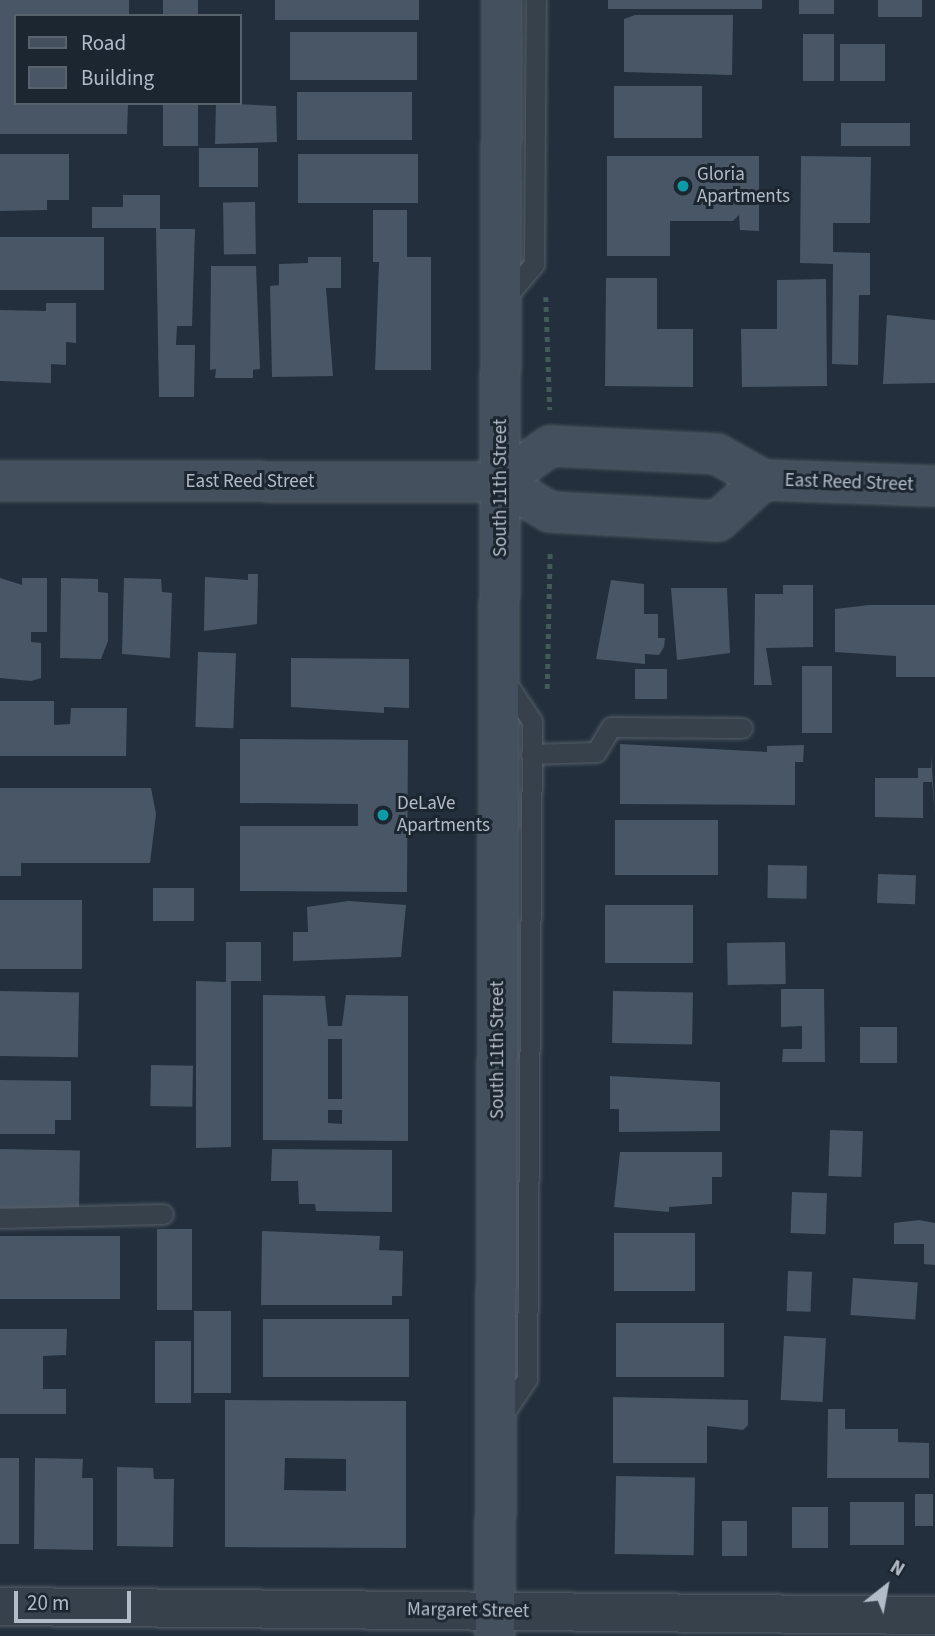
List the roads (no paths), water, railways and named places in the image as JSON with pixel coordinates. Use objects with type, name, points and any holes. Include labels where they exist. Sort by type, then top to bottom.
[{"type":"main road","name":"South 11th Street","points":[[496,1623],[502,0]]},
{"type":"main road","name":"East Reed Street","points":[[500,482],[550,446],[717,454],[763,480],[935,486]]},
{"type":"main road","name":"East Reed Street","points":[[0,481],[500,482],[550,512],[718,521],[763,480]]},
{"type":"street","name":"Margaret Street","points":[[0,1606],[496,1623],[935,1615]]},
{"type":"lane","points":[[502,302],[534,264],[536,0]]},
{"type":"lane","name":"South 11th Street","points":[[496,1426],[527,1379],[532,721],[500,674]]},
{"type":"lane","points":[[531,754],[596,752],[611,727],[742,728]]},
{"type":"lane","points":[[0,1217],[163,1214]]},
{"type":"place","name":"Gloria Apartments","points":[[683,186]]},
{"type":"place","name":"DeLaVe Apartments","points":[[383,815]]}]
